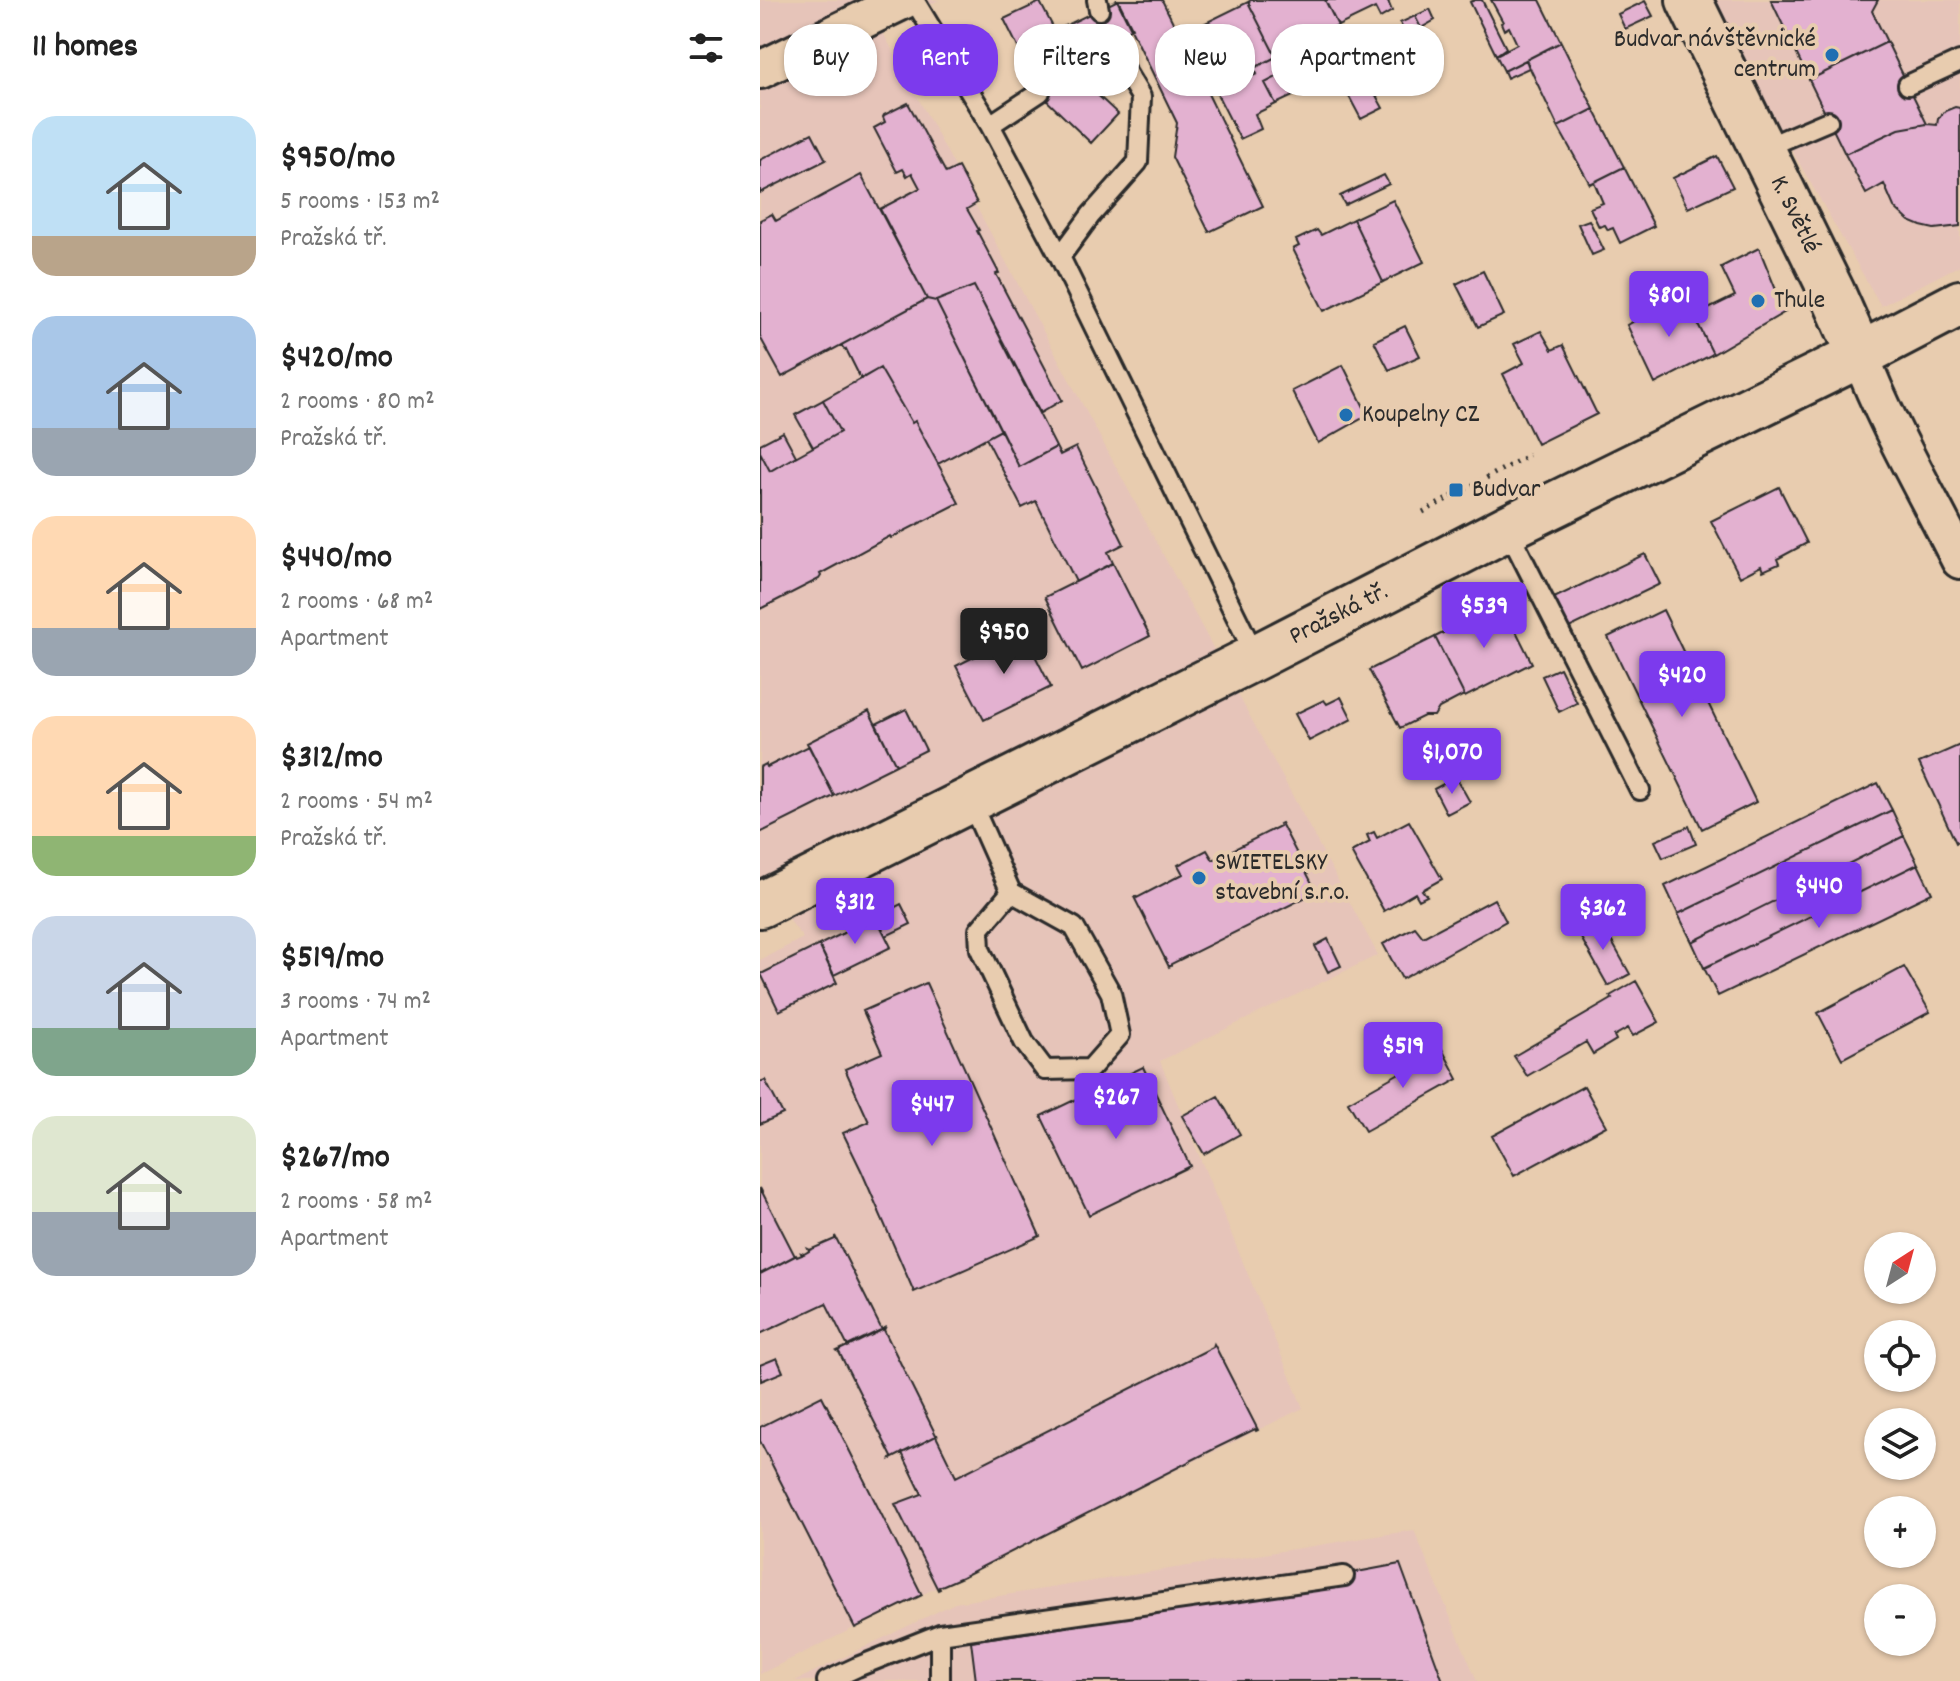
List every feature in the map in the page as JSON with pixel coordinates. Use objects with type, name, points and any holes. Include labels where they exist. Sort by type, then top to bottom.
[{"type":"main road","name":"K. Světlé","points":[[1689,0],[1860,355]]},
{"type":"main road","name":"Pražská tř.","points":[[760,905],[1960,303]]},
{"type":"street","points":[[760,70],[904,0]]},
{"type":"street","name":"K. Světlé","points":[[1860,355],[1877,400],[1960,560]]},
{"type":"lane","points":[[914,0],[990,125],[1060,257],[1256,657]]},
{"type":"lane","points":[[1908,85],[1960,61]]},
{"type":"lane","points":[[1060,257],[1091,215],[1138,162],[1139,94]]},
{"type":"lane","points":[[990,125],[1034,96]]},
{"type":"lane","points":[[1762,149],[1828,121]]},
{"type":"lane","points":[[1507,528],[1640,790]]},
{"type":"lane","points":[[970,800],[1011,892],[1074,927],[1111,993],[1120,1035],[1090,1069],[1045,1070],[1024,1042],[980,949],[979,930],[1011,892]]},
{"type":"lane","points":[[827,1681],[862,1674],[940,1634],[1344,1576]]},
{"type":"lane","points":[[940,1634],[940,1681]]},
{"type":"path","points":[[1423,512],[1529,455]]},
{"type":"shaded area","points":[[760,0],[939,0],[881,29],[893,51],[893,96],[917,96],[1378,955],[1160,1061],[1303,1408],[760,1674],[760,960],[803,938],[760,881]]},
{"type":"shaded area","points":[[1706,0],[1960,0],[1960,265],[1881,306]]},
{"type":"shaded area","points":[[1414,1530],[1477,1681],[795,1681],[955,1603]]},
{"type":"building","points":[[1117,0],[1162,0],[1174,24],[1155,24],[1155,78],[1139,45],[1139,24],[1129,24]]},
{"type":"building","points":[[1118,0],[1130,24],[1069,24]]},
{"type":"building","points":[[1325,0],[1337,24],[1271,24],[1271,47],[1248,2]]},
{"type":"building","points":[[1325,0],[1391,0],[1388,1],[1392,11],[1380,18],[1375,8],[1337,24]]},
{"type":"building","points":[[1482,0],[1506,48],[1496,55],[1470,2]]},
{"type":"building","points":[[1491,0],[1540,0],[1561,42],[1504,71],[1496,55],[1517,44],[1509,27],[1504,30]]},
{"type":"building","points":[[1771,0],[1878,0],[1872,11],[1887,42],[1809,80]]},
{"type":"building","points":[[1645,1],[1653,16],[1625,29],[1618,14]]},
{"type":"building","points":[[1040,2],[1051,24],[1014,24],[1014,39],[1004,19]]},
{"type":"building","points":[[1248,2],[1271,47],[1271,60],[1255,68],[1255,24],[1203,24]]},
{"type":"building","points":[[1430,9],[1435,20],[1419,24],[1415,16]]},
{"type":"building","points":[[1415,16],[1419,24],[1400,24]]},
{"type":"building","points":[[1561,42],[1594,109],[1558,127],[1526,60]]},
{"type":"building","points":[[1887,42],[1927,124],[1899,129],[1845,154],[1809,80]]},
{"type":"building","points":[[1271,60],[1271,80],[1265,83],[1276,104],[1255,114],[1261,129],[1240,139],[1218,96],[1255,96],[1255,68]]},
{"type":"building","points":[[1526,60],[1529,68],[1507,78],[1504,71]]},
{"type":"building","points":[[1271,80],[1271,94],[1265,83]]},
{"type":"building","points":[[1042,96],[1099,96],[1118,114],[1091,143]]},
{"type":"building","points":[[1164,96],[1209,96],[1263,206],[1209,232],[1172,157],[1177,123]]},
{"type":"building","points":[[1272,96],[1293,96],[1276,104]]},
{"type":"building","points":[[1349,96],[1376,96],[1383,108],[1361,119]]},
{"type":"building","points":[[908,103],[946,173],[958,167],[977,203],[967,209],[999,273],[996,274],[1062,400],[1040,413],[974,286],[936,301],[927,299],[880,209],[920,188],[912,173],[907,176],[903,169],[897,172],[874,128],[885,122],[884,115]]},
{"type":"building","points":[[1960,108],[1960,226],[1934,229],[1909,221],[1894,207],[1884,184],[1866,194],[1845,154],[1899,129],[1937,125],[1945,111]]},
{"type":"building","points":[[1594,109],[1624,167],[1590,184],[1558,127]]},
{"type":"building","points":[[812,133],[826,160],[760,193],[760,160]]},
{"type":"building","points":[[1717,156],[1733,187],[1688,208],[1673,178]]},
{"type":"building","points":[[1624,167],[1654,226],[1620,243],[1613,228],[1608,230],[1605,225],[1599,227],[1590,208],[1603,203],[1594,182]]},
{"type":"building","points":[[861,175],[927,299],[782,377],[760,337],[760,220],[772,214],[776,221]]},
{"type":"building","points":[[1384,175],[1389,184],[1345,205],[1340,196]]},
{"type":"building","points":[[1393,200],[1424,262],[1383,282],[1353,219]]},
{"type":"building","points":[[1353,219],[1383,282],[1324,311],[1293,249],[1299,246],[1296,240],[1317,230],[1321,235]]},
{"type":"building","points":[[1589,220],[1604,250],[1592,255],[1578,224]]},
{"type":"building","points":[[1759,248],[1785,312],[1713,354],[1694,316],[1735,296],[1721,267]]},
{"type":"building","points":[[1483,271],[1504,315],[1478,327],[1456,284]]},
{"type":"building","points":[[974,286],[1056,447],[1019,467],[936,301]]},
{"type":"building","points":[[1684,296],[1713,354],[1655,384],[1627,325],[1651,312],[1648,307],[1669,297],[1671,302]]},
{"type":"building","points":[[927,299],[936,301],[1001,430],[938,464],[915,421],[912,423],[880,368],[861,379],[841,345]]},
{"type":"building","points":[[1405,326],[1420,356],[1389,370],[1374,341]]},
{"type":"building","points":[[1541,331],[1552,350],[1563,345],[1597,414],[1537,444],[1503,374],[1524,363],[1514,344]]},
{"type":"building","points":[[1343,365],[1368,415],[1318,443],[1292,391]]},
{"type":"building","points":[[880,368],[912,423],[915,421],[959,503],[890,536],[820,574],[819,579],[760,609],[760,452],[770,471],[840,432],[823,400]]},
{"type":"building","points":[[823,400],[840,432],[813,447],[795,415]]},
{"type":"building","points":[[1001,430],[1019,467],[1056,447],[1060,455],[1076,447],[1124,544],[1108,552],[1113,563],[1076,582],[1036,501],[1022,508],[986,438]]},
{"type":"building","points":[[783,432],[796,456],[770,471],[760,452],[760,444]]},
{"type":"building","points":[[1779,487],[1807,543],[1777,559],[1779,564],[1763,571],[1761,566],[1740,577],[1711,521]]},
{"type":"building","points":[[1645,554],[1660,584],[1567,629],[1554,598]]},
{"type":"building","points":[[1113,563],[1150,636],[1082,671],[1045,597]]},
{"type":"building","points":[[1502,603],[1532,663],[1465,697],[1435,637]]},
{"type":"building","points":[[1663,610],[1756,802],[1702,829],[1608,637]]},
{"type":"building","points":[[1023,632],[1051,687],[984,720],[956,666]]},
{"type":"building","points":[[1435,637],[1464,695],[1439,708],[1434,716],[1424,716],[1400,728],[1369,670]]},
{"type":"building","points":[[1560,668],[1577,703],[1559,712],[1542,676]]},
{"type":"building","points":[[1341,697],[1352,719],[1309,741],[1295,714],[1324,700],[1327,704]]},
{"type":"building","points":[[906,709],[926,750],[896,765],[876,724]]},
{"type":"building","points":[[869,711],[896,765],[834,796],[807,743]]},
{"type":"building","points":[[1960,745],[1960,841],[1956,843],[1919,763]]},
{"type":"building","points":[[809,746],[834,796],[760,833],[760,767],[766,764],[767,767]]},
{"type":"building","points":[[1456,777],[1470,802],[1447,814],[1434,789]]},
{"type":"building","points":[[1878,783],[1892,810],[1678,914],[1665,886]]},
{"type":"building","points":[[1892,810],[1904,836],[1692,942],[1678,914]]},
{"type":"building","points":[[1409,821],[1442,879],[1422,890],[1427,896],[1419,900],[1415,893],[1384,911],[1351,852],[1370,842],[1367,835],[1374,832],[1377,838]]},
{"type":"building","points":[[1281,823],[1317,893],[1169,967],[1134,897],[1183,874],[1178,865],[1207,850],[1213,860]]},
{"type":"building","points":[[1689,826],[1696,844],[1663,858],[1655,841]]},
{"type":"building","points":[[1904,836],[1918,864],[1704,968],[1692,942]]},
{"type":"building","points":[[1918,864],[1932,893],[1718,996],[1704,968]]},
{"type":"building","points":[[1494,899],[1506,921],[1402,979],[1383,944],[1415,927],[1423,937]]},
{"type":"building","points":[[901,904],[911,924],[886,936],[876,917]]},
{"type":"building","points":[[876,917],[891,947],[834,975],[819,945]]},
{"type":"building","points":[[1598,917],[1630,974],[1608,986],[1576,929]]},
{"type":"building","points":[[1328,939],[1341,966],[1328,972],[1315,946]]},
{"type":"building","points":[[819,945],[837,983],[779,1011],[761,974]]},
{"type":"building","points":[[1904,967],[1930,1012],[1842,1059],[1818,1013]]},
{"type":"building","points":[[1636,981],[1659,1022],[1633,1036],[1628,1028],[1614,1036],[1616,1040],[1593,1054],[1586,1042],[1527,1076],[1514,1056],[1612,999],[1610,996]]},
{"type":"building","points":[[926,983],[1040,1236],[914,1292],[843,1133],[869,1122],[845,1069],[882,1053],[863,1011]]},
{"type":"building","points":[[1442,1049],[1458,1079],[1365,1131],[1348,1102]]},
{"type":"building","points":[[1143,1067],[1190,1166],[1089,1215],[1041,1116]]},
{"type":"building","points":[[765,1080],[783,1114],[760,1124],[760,1082]]},
{"type":"building","points":[[1584,1086],[1606,1126],[1514,1176],[1492,1136]]},
{"type":"building","points":[[1218,1096],[1240,1134],[1204,1154],[1182,1116]]},
{"type":"building","points":[[760,1188],[795,1256],[760,1274]]},
{"type":"building","points":[[835,1236],[882,1330],[848,1347],[826,1303],[760,1334],[760,1274],[835,1239]]},
{"type":"building","points":[[885,1328],[938,1435],[891,1459],[837,1351]]},
{"type":"building","points":[[1214,1344],[1258,1430],[1216,1448],[938,1590],[895,1504],[922,1494],[902,1453],[936,1436],[956,1477]]},
{"type":"building","points":[[777,1358],[783,1372],[761,1381],[760,1365]]},
{"type":"building","points":[[822,1396],[922,1595],[855,1628],[760,1441],[760,1427]]},
{"type":"building","points":[[1400,1564],[1443,1681],[976,1681],[971,1641],[1059,1628]]},
{"type":"place","name":"Budvar návštěvnické centrum","points":[[1832,55]]},
{"type":"place","name":"Thule","points":[[1758,301]]},
{"type":"place","name":"Koupelny CZ","points":[[1346,415]]},
{"type":"place","name":"Budvar","points":[[1456,490]]},
{"type":"place","name":"SWIETELSKY stavební s.r.o.","points":[[1199,878]]}]
